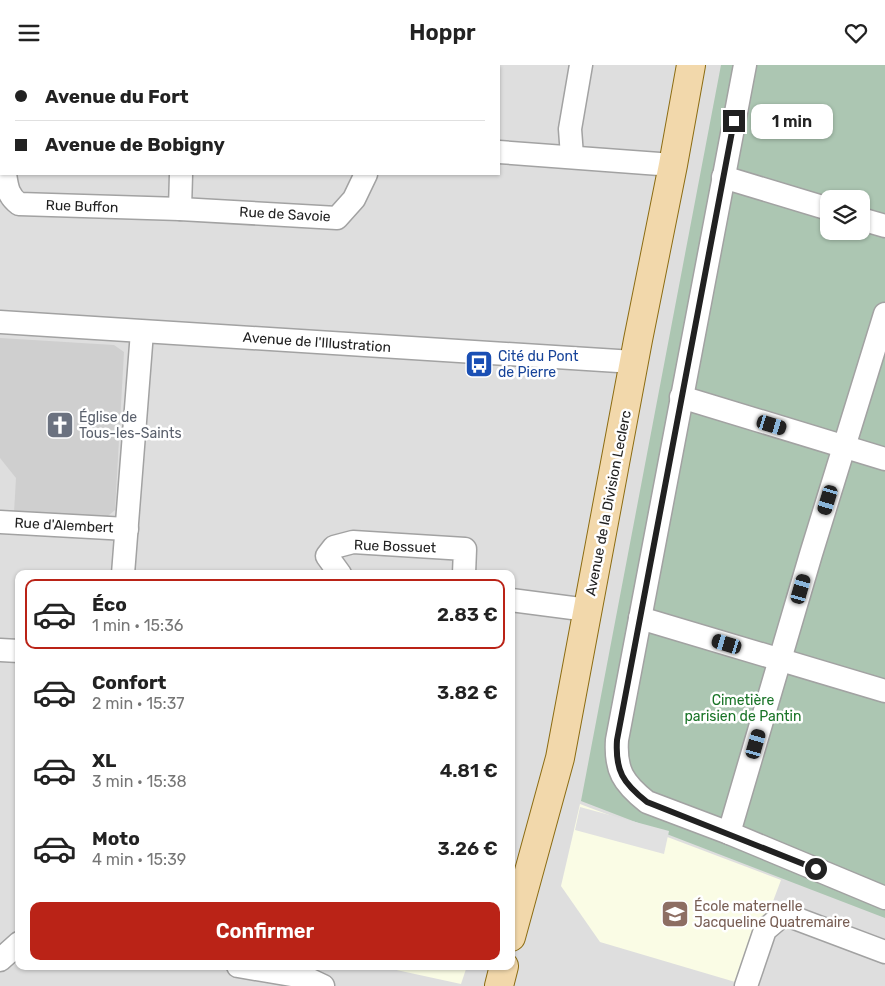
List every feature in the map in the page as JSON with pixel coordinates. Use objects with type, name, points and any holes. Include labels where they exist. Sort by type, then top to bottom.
[{"type":"main road","name":"Avenue de la Division Leclerc","points":[[515,905],[560,758],[691,65]]},
{"type":"main road","points":[[499,986],[503,970]]},
{"type":"street","points":[[572,156],[570,129],[581,65]]},
{"type":"street","points":[[745,65],[617,740],[616,758],[619,770],[636,793],[647,802],[729,833],[885,898]]},
{"type":"street","points":[[541,154],[573,113]]},
{"type":"street","points":[[500,151],[673,165]]},
{"type":"street","name":"Rue Buffon","points":[[5,175],[6,187],[10,197],[19,204],[180,209]]},
{"type":"street","points":[[180,209],[181,175]]},
{"type":"street","name":"Rue de Savoie","points":[[180,209],[337,218],[354,199],[366,175]]},
{"type":"street","points":[[724,177],[820,206]]},
{"type":"street","points":[[870,222],[885,226]]},
{"type":"street","points":[[729,833],[885,315]]},
{"type":"street","name":"Avenue de l'Illustration","points":[[0,322],[634,362]]},
{"type":"street","points":[[123,570],[142,332]]},
{"type":"street","points":[[681,397],[885,459]]},
{"type":"street","name":"Rue d'Alembert","points":[[0,522],[127,529]]},
{"type":"street","name":"Rue Bossuet","points":[[337,570],[327,556],[334,547],[353,542],[465,549],[464,570]]},
{"type":"street","points":[[515,601],[588,610]]},
{"type":"street","points":[[640,618],[885,691]]},
{"type":"street","points":[[0,650],[15,651]]},
{"type":"street","points":[[746,986],[765,930],[784,914],[885,952]]},
{"type":"street","points":[[0,959],[15,946]]},
{"type":"street","points":[[262,970],[304,977],[323,986]]},
{"type":"shaded area","points":[[500,65],[885,65],[885,986],[0,986],[0,175],[500,175]]},
{"type":"shaded area","points":[[0,338],[114,345],[124,352],[115,510],[102,521],[14,513],[16,478],[0,458]]},
{"type":"shaded area","name":"École maternelle Jacqueline Quatremaire","points":[[580,804],[781,880],[742,984],[600,942],[561,886]]},
{"type":"shaded area","points":[[580,807],[669,831],[664,854],[575,830]]},
{"type":"shaded area","points":[[396,970],[466,970],[461,984]]},
{"type":"green space","name":"Cimetière parisien de Pantin","points":[[721,65],[885,65],[885,918],[581,801]]},
{"type":"place","name":"Cité du Pont de Pierre","points":[[479,364]]},
{"type":"place","name":"Église de Tous-les-Saints","points":[[60,425]]},
{"type":"place","name":"École maternelle Jacqueline Quatremaire","points":[[675,914]]},
{"type":"route","points":[[734,121],[617,740],[616,758],[619,770],[626,781],[647,802],[816,869]]}]
